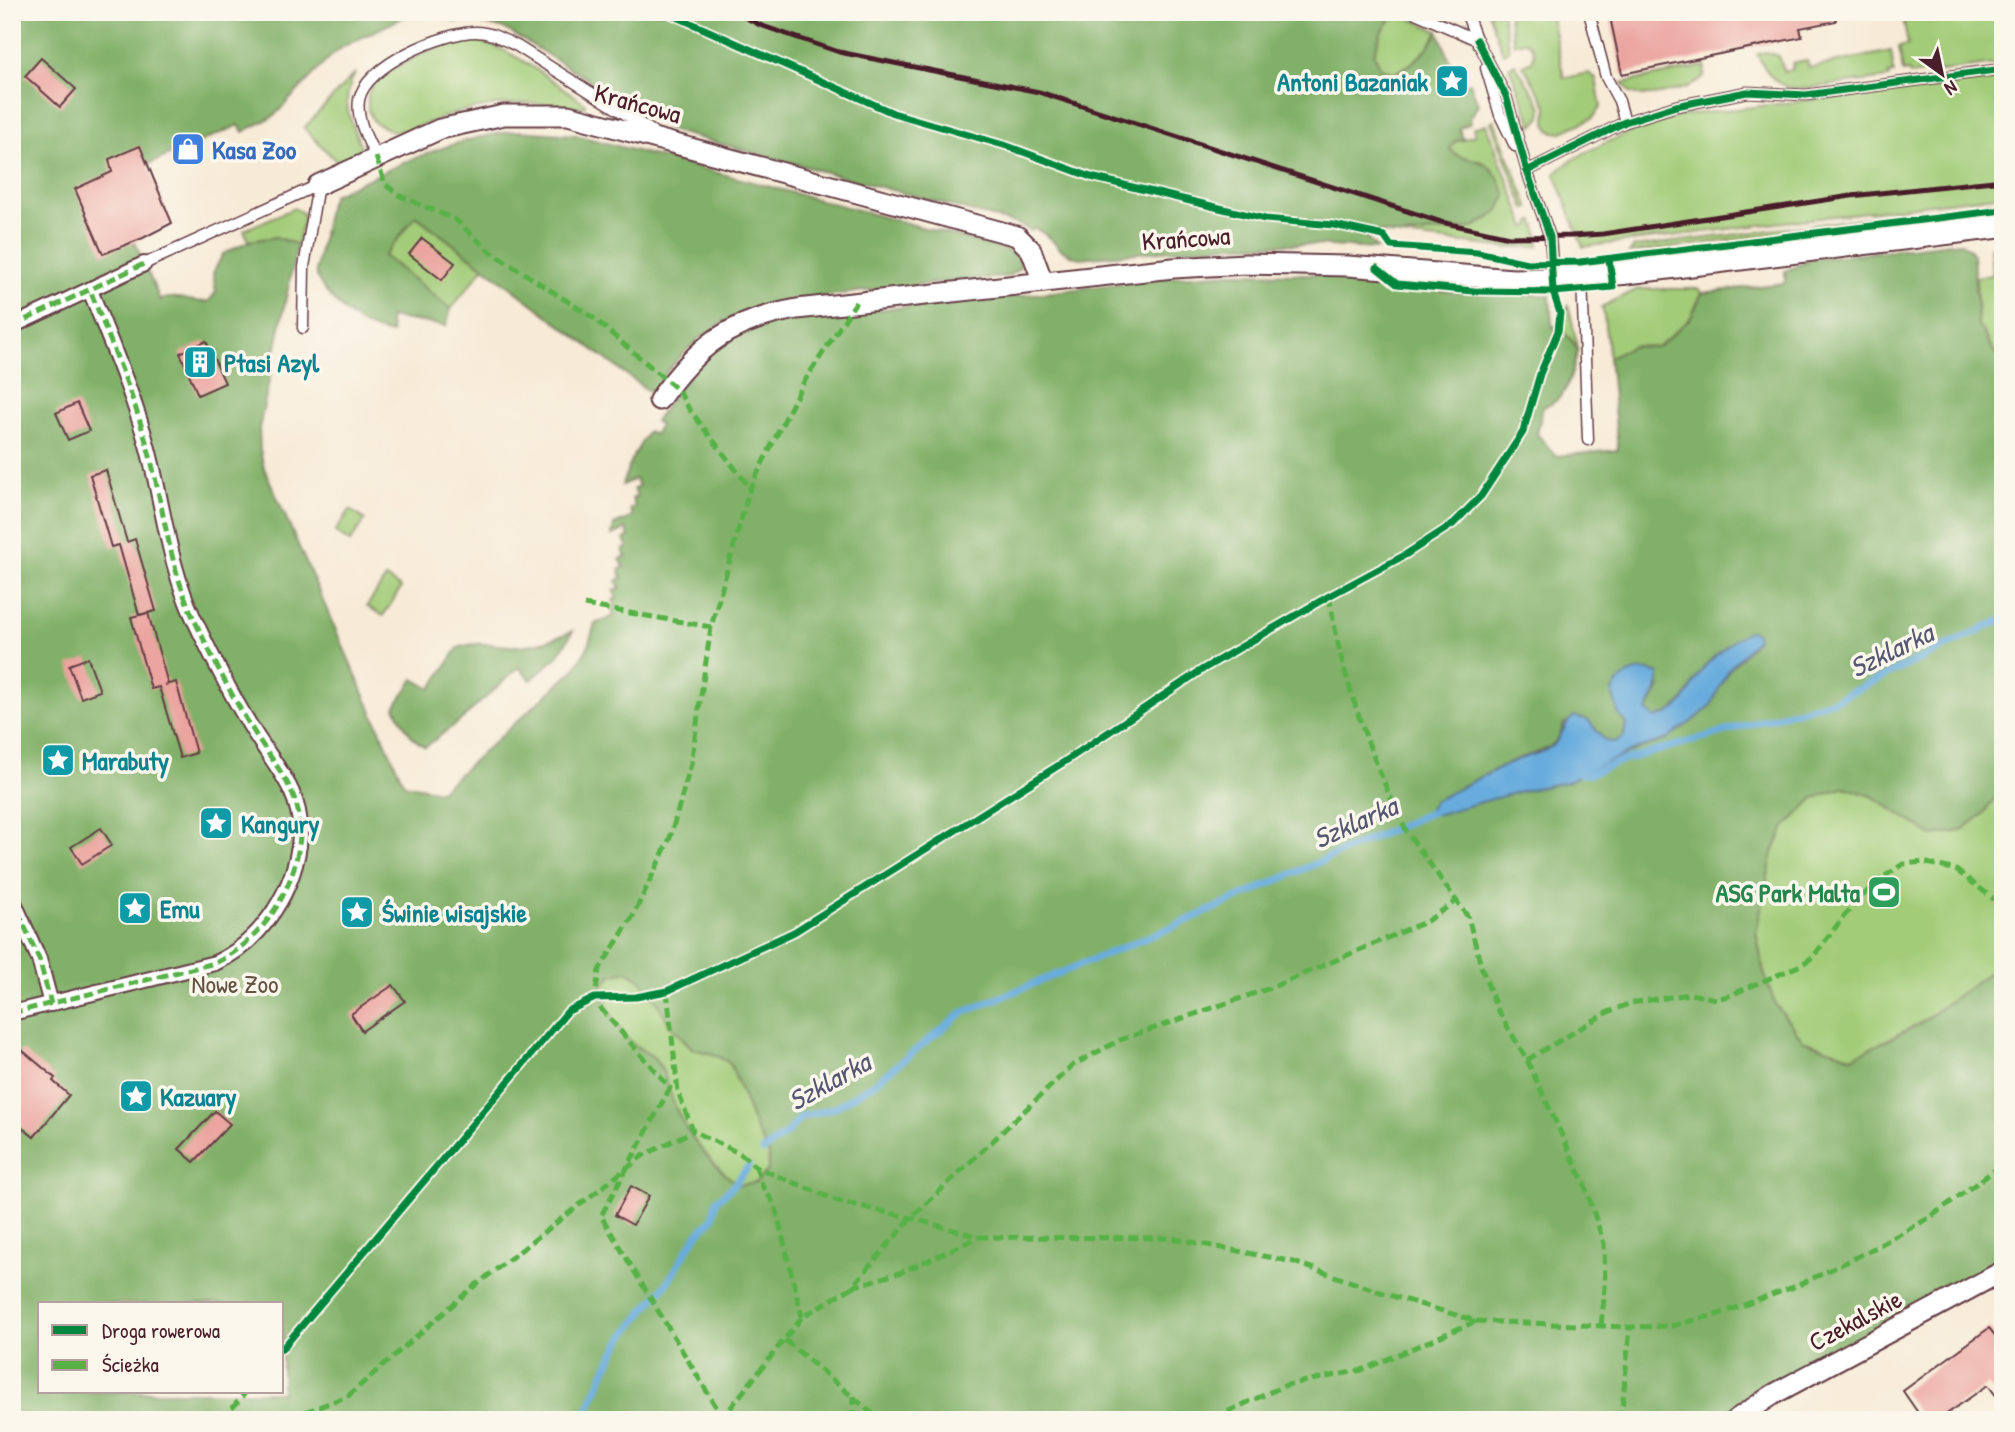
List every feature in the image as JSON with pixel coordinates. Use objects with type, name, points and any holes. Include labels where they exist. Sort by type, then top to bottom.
[{"type":"street","name":"Krańcowa","points":[[318,185],[440,129],[504,114],[568,115],[1017,236],[1031,250],[1043,282]]},
{"type":"street","name":"Krańcowa","points":[[659,400],[684,365],[698,351],[735,327],[765,316],[797,309],[1173,268],[1246,264],[1348,266],[1513,279],[1582,276],[2003,225]]},
{"type":"street","points":[[12,326],[144,264]]},
{"type":"street","points":[[12,1013],[215,963],[236,953],[262,929],[281,898],[293,872],[300,836],[294,794],[251,729],[193,618],[178,582],[148,447],[135,405],[90,290]]},
{"type":"street","points":[[12,898],[39,959],[51,1004]]},
{"type":"street","name":"Czekalskie","points":[[1735,1420],[1774,1394],[2003,1271]]},
{"type":"lane","points":[[1413,12],[1476,40]]},
{"type":"lane","points":[[1466,12],[1476,40],[1506,96],[1527,172],[1550,237],[1553,278]]},
{"type":"lane","points":[[1589,12],[1606,77],[1619,101],[1625,122]]},
{"type":"lane","points":[[376,157],[359,118],[359,99],[366,83],[381,69],[438,40],[478,32],[517,46],[667,140]]},
{"type":"lane","points":[[1527,172],[1625,122],[1676,106],[1747,92],[1806,95],[2003,69]]},
{"type":"lane","points":[[144,264],[318,185]]},
{"type":"lane","points":[[303,328],[304,267],[318,185]]},
{"type":"lane","points":[[1582,276],[1588,439]]},
{"type":"green space","name":"Nowe Zoo","points":[[12,12],[414,12],[344,46],[332,55],[274,116],[243,132],[239,125],[144,166],[131,234],[160,300],[174,298],[209,301],[216,292],[213,273],[223,254],[249,241],[276,237],[297,245],[259,429],[264,468],[404,784],[440,791],[574,670],[587,649],[595,624],[614,616],[612,609],[616,607],[613,600],[617,598],[614,590],[620,588],[617,581],[622,578],[619,570],[624,567],[620,559],[626,557],[623,550],[628,547],[624,539],[629,537],[626,529],[612,535],[614,525],[633,517],[630,509],[635,507],[632,499],[637,496],[634,489],[639,486],[635,479],[622,485],[632,459],[648,431],[654,435],[660,425],[655,421],[695,366],[735,336],[783,319],[1046,293],[1162,278],[1232,273],[1377,278],[1396,288],[1550,295],[1552,326],[1569,337],[1578,350],[1568,385],[1558,399],[1543,407],[1537,434],[1556,456],[1618,450],[1609,357],[1633,346],[1658,347],[1690,319],[1702,293],[1785,283],[1785,271],[1813,259],[1960,242],[1970,250],[1973,256],[1978,325],[1998,358],[2003,360],[2003,788],[1982,815],[1961,831],[1933,836],[1872,796],[1845,787],[1814,798],[1784,828],[1773,852],[1756,932],[1764,973],[1775,1004],[1804,1041],[1853,1057],[1919,1024],[2003,962],[2003,1259],[1710,1420],[12,1420]],"holes":[[[1757,639],[1665,740],[1639,748],[1566,782],[1521,791],[1460,787],[1515,760],[1546,749],[1557,740],[1564,723],[1588,720],[1605,741],[1615,742],[1624,736],[1626,724],[1618,713],[1660,687],[1647,711],[1655,718],[1666,714],[1687,696],[1712,659],[1730,648]],[[627,971],[640,979],[669,1024],[693,1049],[713,1054],[730,1063],[757,1132],[769,1154],[768,1170],[757,1182],[739,1185],[710,1160],[687,1130],[658,1063],[634,1045],[617,1025],[601,987],[611,975]]]},
{"type":"green space","points":[[450,12],[1396,12],[1381,33],[1374,53],[1380,68],[1395,73],[1409,65],[1430,45],[1438,31],[1455,73],[1445,77],[1450,90],[1470,83],[1478,104],[1470,119],[1471,123],[1459,128],[1463,140],[1455,141],[1450,149],[1461,157],[1488,166],[1498,177],[1506,196],[1497,213],[1472,228],[1401,236],[1368,230],[1366,237],[1377,249],[1302,244],[1230,245],[1079,258],[1065,252],[1034,228],[1031,231],[1018,224],[673,131],[505,29],[470,20],[453,22]]},
{"type":"green space","points":[[1396,12],[1438,31],[1420,56],[1395,73],[1381,69],[1374,53],[1381,33]]},
{"type":"green space","points":[[1488,12],[1502,12],[1509,50],[1503,53]]},
{"type":"green space","points":[[1508,12],[1550,12],[1564,78],[1589,73],[1596,79],[1601,106],[1593,118],[1560,133],[1551,131],[1546,124],[1547,106],[1523,65],[1532,61],[1533,49],[1524,41],[1514,44]]},
{"type":"green space","points":[[1902,12],[2003,12],[2003,63],[1910,75],[1909,71],[1903,72],[1899,47],[1908,45]]},
{"type":"green space","points":[[463,39],[495,46],[511,54],[585,103],[585,107],[525,103],[496,105],[462,111],[407,130],[393,132],[374,122],[368,110],[368,96],[373,83],[416,57]]},
{"type":"green space","points":[[1891,51],[1894,73],[1888,74],[1889,78],[1799,89],[1784,86],[1773,79],[1757,54],[1766,52],[1779,56],[1784,71],[1793,69],[1792,63],[1807,60],[1809,68]]},
{"type":"green space","points":[[1515,64],[1542,107],[1541,117],[1533,126],[1509,67]]},
{"type":"green space","points":[[1705,66],[1704,77],[1690,86],[1669,92],[1638,95],[1631,93],[1623,83]]},
{"type":"green space","points":[[356,72],[347,102],[361,148],[357,154],[338,163],[304,128]]},
{"type":"green space","points":[[2003,77],[2003,195],[1583,247],[1555,174],[1597,147],[1636,130],[1686,115]]},
{"type":"green space","points":[[1494,120],[1529,208],[1525,209],[1491,122]]},
{"type":"green space","points":[[1486,124],[1526,227],[1534,221],[1539,246],[1510,248],[1401,236],[1472,228],[1485,163],[1455,155],[1450,149],[1455,141],[1475,135],[1473,128]]},
{"type":"green space","points":[[517,131],[576,135],[1007,250],[1014,256],[1019,253],[1020,267],[1009,276],[789,301],[751,310],[716,327],[695,342],[651,393],[416,216],[384,256],[451,309],[446,326],[389,317],[392,334],[358,321],[334,301],[321,285],[316,270],[333,195],[400,164],[445,147]]},
{"type":"green space","points":[[2003,201],[2003,206],[1629,253],[1634,247]]},
{"type":"green space","points":[[294,208],[303,213],[304,218],[297,245],[276,237],[249,241],[244,230]]},
{"type":"green space","points":[[416,216],[484,267],[451,309],[384,256]]},
{"type":"green space","points":[[2003,236],[2003,360],[1998,358],[1978,325],[1976,277],[1992,275],[1990,247]]},
{"type":"green space","points":[[1638,289],[1700,289],[1702,293],[1690,319],[1658,347],[1633,346],[1609,357],[1601,307]]},
{"type":"green space","points":[[1568,306],[1578,350],[1569,337],[1552,326],[1563,325],[1563,313]]},
{"type":"green space","points":[[350,510],[365,520],[350,542],[335,532]]},
{"type":"green space","points":[[386,578],[401,588],[383,616],[367,606]]},
{"type":"green space","points":[[573,631],[558,656],[531,680],[519,667],[461,720],[425,747],[411,734],[395,707],[414,679],[431,689],[458,648],[478,644],[529,645]]},
{"type":"green space","name":"ASG Park Malta","points":[[1845,787],[1872,796],[1933,836],[1982,815],[2003,788],[2003,962],[1919,1024],[1853,1057],[1804,1041],[1775,1004],[1764,973],[1756,932],[1773,852],[1784,828],[1814,798]]},
{"type":"green space","points":[[627,971],[640,979],[669,1024],[693,1049],[714,1054],[730,1063],[757,1132],[769,1154],[768,1170],[757,1182],[739,1185],[710,1160],[681,1119],[658,1063],[632,1043],[617,1025],[605,1002],[601,987],[611,975]]},
{"type":"water","points":[[1748,631],[1755,632],[1757,639],[1728,670],[1711,705],[1665,740],[1639,748],[1566,782],[1521,791],[1439,814],[1426,814],[1434,801],[1512,762],[1552,746],[1574,716],[1588,720],[1605,741],[1615,742],[1624,736],[1626,724],[1618,713],[1612,691],[1621,679],[1632,672],[1659,674],[1657,689],[1647,711],[1655,718],[1676,709],[1708,663]]},
{"type":"building","points":[[1609,12],[1835,12],[1836,21],[1800,28],[1802,37],[1622,74]]},
{"type":"building","points":[[41,58],[76,89],[60,107],[25,76]]},
{"type":"building","points":[[140,146],[172,223],[103,254],[75,189],[112,172],[109,159]]},
{"type":"building","points":[[422,238],[455,263],[442,280],[409,254]]},
{"type":"building","name":"Ptasi Azyl","points":[[206,341],[225,383],[198,395],[180,353]]},
{"type":"building","points":[[77,403],[89,431],[68,440],[56,413]]},
{"type":"building","points":[[106,470],[127,542],[135,539],[156,611],[139,615],[119,545],[111,547],[90,475]]},
{"type":"building","points":[[148,613],[168,684],[165,685],[176,682],[196,753],[180,758],[159,687],[151,689],[131,617]]},
{"type":"building","points":[[88,658],[100,691],[81,698],[69,665]]},
{"type":"building","points":[[101,828],[112,845],[82,864],[71,847]]},
{"type":"building","points":[[393,985],[405,1001],[362,1031],[351,1014]]},
{"type":"building","points":[[22,1050],[55,1078],[53,1081],[69,1095],[34,1137],[12,1120],[12,1059]]},
{"type":"building","points":[[215,1111],[230,1124],[194,1162],[179,1149]]},
{"type":"building","points":[[631,1186],[649,1196],[633,1225],[615,1215]]},
{"type":"building","points":[[1989,1328],[2003,1345],[2003,1405],[1988,1385],[1938,1420],[1923,1420],[1903,1391]]},
{"type":"waterway","name":"Szklarka","points":[[1579,774],[1589,774],[1621,761],[1835,700],[2003,619]]},
{"type":"waterway","name":"Szklarka","points":[[763,1151],[787,1133],[801,1117],[834,1108],[872,1085],[962,1013],[1170,928],[1434,811]]},
{"type":"waterway","name":"Szklarka","points":[[584,1420],[606,1368],[623,1337],[668,1282],[695,1237],[713,1218],[716,1201],[749,1166]]},
{"type":"railway","points":[[735,12],[760,25],[839,52],[1039,92],[1441,222],[1509,237],[1603,234],[1851,196],[2003,180]]},
{"type":"marked path","points":[[376,157],[385,184],[398,195],[456,220],[488,250],[592,317],[678,390],[689,409],[750,488]]},
{"type":"marked path","points":[[12,326],[144,264]]},
{"type":"marked path","points":[[12,1013],[215,963],[232,953],[248,941],[274,911],[292,875],[300,836],[300,820],[291,791],[228,687],[185,598],[141,425],[90,290]]},
{"type":"marked path","points":[[724,1420],[601,1216],[670,1088],[601,1009],[595,998],[599,970],[633,916],[670,838],[691,764],[711,627],[750,488],[802,385],[856,302]]},
{"type":"marked path","points":[[1329,596],[1352,695],[1389,794],[1407,832],[1468,917],[1496,1007],[1527,1060],[1584,1183],[1604,1244],[1605,1289],[1601,1325]]},
{"type":"marked path","points":[[584,605],[711,627]]},
{"type":"marked path","points":[[1527,1060],[1606,1013],[1631,1003],[1690,994],[1716,999],[1801,965],[1813,957],[1844,916],[1876,882],[1903,864],[1923,862],[1956,870],[2003,906]]},
{"type":"marked path","points":[[12,898],[39,959],[51,1004]]},
{"type":"marked path","points":[[721,1420],[802,1317],[851,1288],[911,1218],[1073,1065],[1120,1040],[1273,987],[1427,921],[1456,901]]},
{"type":"marked path","points":[[667,991],[678,1092],[693,1131],[741,1154],[756,1167],[838,1201],[979,1237],[1171,1238],[1294,1262],[1476,1321],[1362,1370],[1286,1385],[1209,1420]]},
{"type":"marked path","points":[[276,1420],[292,1417],[348,1396],[472,1288],[644,1155],[693,1131]]},
{"type":"marked path","points":[[1476,1321],[1671,1326],[1719,1314],[1799,1285],[1865,1253],[1929,1218],[2003,1164]]},
{"type":"marked path","points":[[756,1167],[763,1187],[775,1205],[802,1317]]},
{"type":"marked path","points":[[852,1287],[902,1272],[979,1237]]},
{"type":"marked path","points":[[1621,1420],[1630,1327]]},
{"type":"marked path","points":[[785,1340],[880,1420]]},
{"type":"marked path","points":[[222,1420],[244,1394]]},
{"type":"marked path","points":[[853,1420],[854,1396]]},
{"type":"cycle path","points":[[666,12],[893,113],[1007,146],[1091,177],[1265,219],[1334,225],[1384,236],[1391,246],[1477,252],[1527,263],[1580,262],[2003,210]]},
{"type":"cycle path","points":[[284,1347],[568,1011],[595,998],[636,997],[667,991],[794,932],[1064,762],[1203,669],[1405,555],[1453,524],[1481,496],[1523,432],[1540,374],[1558,331],[1560,313],[1553,292],[1550,237],[1527,171],[1506,96],[1477,40]]},
{"type":"cycle path","points":[[1527,171],[1625,122],[1676,106],[1747,92],[1806,95],[2003,69]]},
{"type":"cycle path","points":[[1377,268],[1397,284],[1474,291],[1553,292],[1613,287],[1609,259]]},
{"type":"place","name":"Antoni Bazaniak","points":[[1452,81]]},
{"type":"place","name":"Kasa Zoo","points":[[188,149]]},
{"type":"place","name":"Ptasi Azyl","points":[[200,362]]},
{"type":"place","name":"Marabuty","points":[[58,760]]},
{"type":"place","name":"Kangury","points":[[216,823]]},
{"type":"place","name":"ASG Park Malta","points":[[1884,892]]},
{"type":"place","name":"Emu","points":[[135,908]]},
{"type":"place","name":"Świnie wisajskie","points":[[357,912]]},
{"type":"place","name":"Kazuary","points":[[136,1096]]}]
